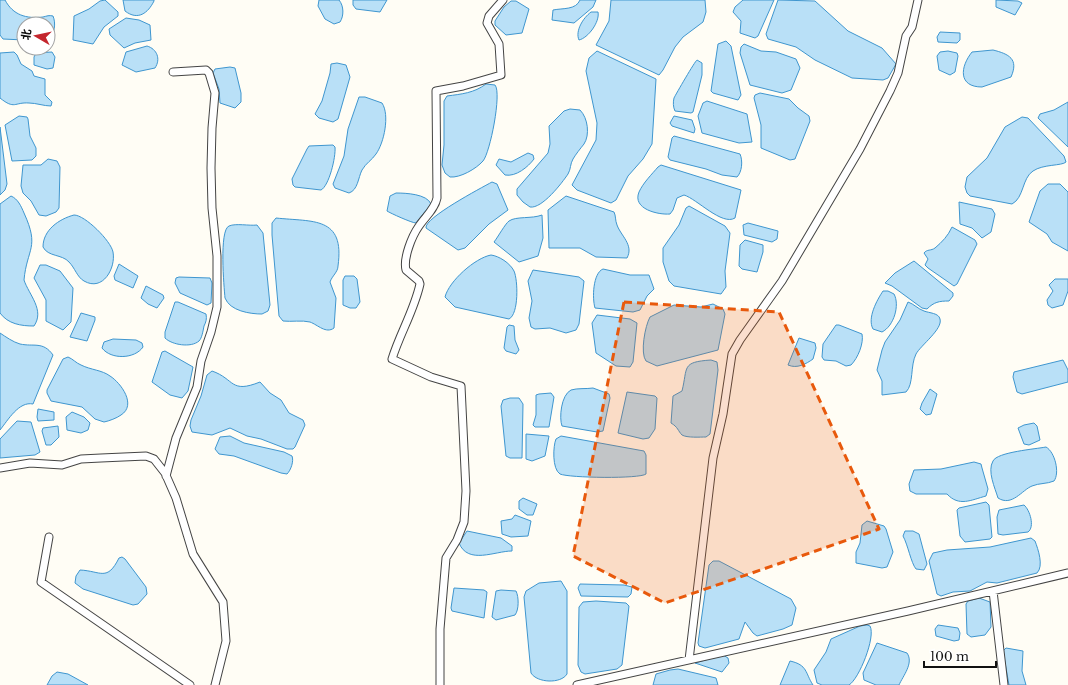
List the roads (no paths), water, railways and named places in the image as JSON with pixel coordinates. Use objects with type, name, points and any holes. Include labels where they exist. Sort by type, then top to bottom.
[{"type":"street","points":[[440,685],[440,629],[446,558],[458,540],[464,522],[466,491],[461,386],[431,377],[392,359],[398,340],[414,308],[420,284],[419,281],[406,270],[406,261],[417,229],[434,206],[437,198],[436,91],[463,86],[501,75],[499,44],[487,23],[489,16],[503,0]]},
{"type":"street","points":[[689,660],[713,458],[723,414],[732,354],[740,340],[786,274],[852,162],[890,91],[898,73],[906,36],[912,27],[918,0]]},
{"type":"street","points":[[166,476],[176,438],[197,387],[201,362],[211,332],[217,301],[217,256],[212,168],[212,128],[215,89],[209,72],[206,70],[173,72]]},
{"type":"street","points":[[0,468],[30,463],[62,465],[81,460],[144,456],[154,459],[166,476],[176,498],[193,554],[223,602],[226,641],[215,685]]},
{"type":"street","points":[[49,537],[41,582],[190,685]]},
{"type":"street","points":[[577,685],[1068,574]]},
{"type":"street","points":[[993,591],[1004,685]]},
{"type":"water","points":[[0,0],[5,0],[12,9],[21,15],[26,16],[16,16],[16,40],[3,39],[0,35]]},
{"type":"water","points":[[105,0],[118,12],[118,16],[104,27],[93,44],[73,40],[74,16],[89,9],[100,1]]},
{"type":"water","points":[[123,0],[154,1],[146,12],[134,15],[125,11]]},
{"type":"water","points":[[319,0],[339,0],[343,11],[340,22],[334,24],[325,19],[318,6]]},
{"type":"water","points":[[353,0],[387,0],[380,12],[356,9],[353,5]]},
{"type":"water","points":[[580,0],[596,0],[593,7],[574,23],[552,20],[553,10],[576,6]]},
{"type":"water","points":[[611,0],[705,0],[706,12],[703,22],[683,37],[675,47],[659,75],[596,45],[609,21]]},
{"type":"water","points":[[743,0],[774,0],[758,36],[755,38],[740,33],[741,21],[733,12],[735,7]]},
{"type":"water","points":[[778,0],[815,1],[848,31],[882,48],[896,64],[888,78],[883,80],[852,78],[815,60],[796,47],[768,39],[766,34]]},
{"type":"water","points":[[996,0],[1018,1],[1022,3],[1015,15],[996,7]]},
{"type":"water","points":[[511,1],[516,1],[529,9],[522,33],[506,35],[495,25],[495,21],[504,7]]},
{"type":"water","points":[[591,12],[598,12],[595,25],[586,36],[579,40],[578,33],[580,25]]},
{"type":"water","points":[[126,18],[139,20],[150,25],[151,40],[135,43],[124,48],[110,35],[109,29]]},
{"type":"water","points":[[940,32],[960,33],[960,40],[957,43],[938,42],[937,37]]},
{"type":"water","points":[[726,41],[731,46],[741,95],[738,100],[713,93],[711,91],[718,44]]},
{"type":"water","points":[[744,44],[761,51],[776,52],[796,59],[800,68],[791,90],[782,93],[750,85],[740,53],[741,47]]},
{"type":"water","points":[[147,46],[156,52],[158,61],[155,68],[136,72],[122,65],[126,52]]},
{"type":"water","points":[[993,50],[1004,53],[1011,58],[1014,66],[1011,77],[982,87],[969,84],[965,80],[964,70],[965,64],[972,52]]},
{"type":"water","points":[[597,51],[656,79],[652,144],[643,159],[628,176],[616,200],[611,203],[577,190],[572,185],[596,140],[597,123],[586,71],[589,58]]},
{"type":"water","points":[[948,51],[957,53],[958,56],[955,72],[950,75],[939,70],[937,56],[940,52]]},
{"type":"water","points":[[14,52],[21,64],[32,71],[34,76],[45,79],[45,95],[52,102],[51,106],[29,103],[12,105],[0,98],[0,53]]},
{"type":"water","points":[[54,56],[53,68],[47,69],[34,65],[34,57]]},
{"type":"water","points":[[697,60],[702,63],[702,75],[693,112],[675,111],[673,104],[674,98]]},
{"type":"water","points":[[337,63],[346,65],[350,77],[338,119],[333,122],[319,118],[315,114],[322,101],[331,64]]},
{"type":"water","points":[[230,67],[235,68],[241,93],[241,102],[235,108],[220,103],[219,89],[213,73],[215,69]]},
{"type":"water","points":[[486,84],[495,85],[497,90],[497,99],[492,136],[486,156],[480,164],[472,170],[458,176],[450,177],[445,173],[442,165],[444,145],[444,101],[447,96],[463,94]]},
{"type":"water","points":[[760,93],[789,99],[809,116],[810,121],[795,159],[790,160],[761,148],[761,125],[754,98],[755,95]]},
{"type":"water","points":[[359,97],[365,97],[382,103],[386,114],[386,122],[384,136],[379,149],[364,168],[356,187],[349,193],[335,188],[333,184],[344,156],[348,129]]},
{"type":"water","points":[[707,101],[747,114],[752,142],[739,143],[702,133],[698,116],[703,103]]},
{"type":"water","points":[[1068,102],[1068,147],[1038,118],[1040,114],[1054,110]]},
{"type":"water","points":[[570,109],[580,110],[583,113],[587,127],[586,140],[573,159],[568,174],[557,189],[540,204],[535,207],[530,207],[517,195],[517,189],[548,153],[550,144],[549,126],[564,111]]},
{"type":"water","points":[[19,116],[27,117],[28,119],[30,136],[36,148],[36,156],[32,160],[12,161],[5,125]]},
{"type":"water","points":[[674,116],[692,120],[695,129],[694,133],[672,126],[670,123]]},
{"type":"water","points":[[1022,117],[1028,118],[1064,156],[1066,162],[1042,167],[1029,174],[1019,197],[1012,204],[970,196],[965,187],[967,177],[987,158],[1005,127]]},
{"type":"water","points":[[0,127],[7,184],[5,190],[0,195]]},
{"type":"water","points":[[674,136],[740,154],[742,166],[739,175],[737,177],[722,175],[706,169],[670,160],[668,157],[672,138]]},
{"type":"water","points":[[333,145],[335,147],[335,152],[333,164],[327,183],[324,187],[321,190],[295,187],[292,179],[309,146]]},
{"type":"water","points":[[528,153],[533,155],[534,159],[525,168],[517,173],[505,175],[496,165],[499,159],[511,162]]},
{"type":"water","points":[[48,159],[57,161],[60,167],[59,208],[56,212],[46,216],[39,215],[31,201],[23,193],[21,186],[23,165],[41,165]]},
{"type":"water","points":[[661,165],[741,190],[735,218],[723,218],[684,195],[677,198],[670,214],[647,210],[639,203],[639,192],[643,185]]},
{"type":"water","points":[[492,182],[497,184],[508,210],[489,224],[465,248],[458,250],[426,228],[428,223],[434,217]]},
{"type":"water","points":[[1048,184],[1060,184],[1068,192],[1068,251],[1052,242],[1047,234],[1029,222],[1040,191]]},
{"type":"water","points":[[396,193],[421,196],[431,204],[416,223],[414,223],[387,211],[390,196]]},
{"type":"water","points":[[11,196],[16,199],[20,205],[29,225],[31,234],[31,248],[24,280],[37,308],[37,320],[34,326],[15,324],[7,320],[0,313],[0,204]]},
{"type":"water","points":[[566,196],[614,212],[617,225],[628,245],[629,253],[627,258],[596,257],[580,248],[549,248],[548,210]]},
{"type":"water","points":[[959,202],[992,209],[995,214],[991,232],[982,238],[972,228],[960,224]]},
{"type":"water","points":[[689,206],[725,226],[730,233],[725,271],[726,287],[721,294],[674,286],[669,281],[663,262],[663,248],[679,225],[686,208]]},
{"type":"water","points":[[74,215],[84,219],[97,229],[108,242],[113,252],[112,265],[107,277],[97,283],[91,284],[84,281],[66,259],[48,252],[43,247],[49,230],[63,219]]},
{"type":"water","points":[[542,215],[543,238],[538,256],[519,262],[494,242],[512,219]]},
{"type":"water","points":[[276,218],[302,220],[324,225],[331,230],[336,238],[339,250],[338,268],[330,282],[336,298],[334,328],[331,330],[325,330],[307,321],[283,321],[279,316],[272,235],[272,223]]},
{"type":"water","points":[[748,223],[778,231],[777,239],[772,242],[744,235],[743,225]]},
{"type":"water","points":[[232,225],[257,225],[263,233],[270,305],[268,311],[262,314],[241,311],[231,306],[225,298],[224,283],[223,248],[226,230]]},
{"type":"water","points":[[952,227],[975,240],[977,244],[957,284],[954,286],[925,265],[928,259],[924,253],[934,249],[947,236]]},
{"type":"water","points":[[745,240],[763,245],[763,252],[757,272],[742,269],[739,266],[740,245]]},
{"type":"water","points":[[491,255],[504,260],[514,271],[517,296],[515,311],[509,319],[455,307],[445,297],[447,291],[457,277],[470,265]]},
{"type":"water","points":[[914,261],[953,293],[953,296],[949,301],[937,302],[927,309],[922,308],[892,286],[885,283],[895,273]]},
{"type":"water","points":[[119,264],[138,276],[133,288],[115,280],[114,276]]},
{"type":"water","points":[[40,265],[46,265],[60,271],[73,288],[71,322],[63,330],[46,321],[46,300],[34,278]]},
{"type":"water","points":[[603,269],[630,275],[649,275],[654,289],[647,296],[640,310],[633,312],[595,308],[595,280],[597,275]]},
{"type":"water","points":[[533,270],[579,277],[584,281],[579,324],[576,330],[566,333],[550,328],[535,329],[531,327],[529,318],[532,301],[528,281]]},
{"type":"water","points":[[345,276],[354,276],[357,279],[360,302],[356,308],[350,308],[343,305],[343,280]]},
{"type":"water","points":[[176,278],[210,278],[212,283],[211,303],[207,305],[180,293],[175,283]]},
{"type":"water","points":[[1055,279],[1068,279],[1068,291],[1063,305],[1052,308],[1048,305],[1047,300],[1053,291],[1049,285]]},
{"type":"water","points":[[146,286],[163,295],[164,298],[157,308],[148,304],[141,298]]},
{"type":"water","points":[[883,291],[888,291],[894,294],[896,299],[896,309],[890,325],[882,332],[873,329],[871,320],[876,304]]},
{"type":"water","points":[[175,302],[206,314],[202,336],[196,343],[182,345],[165,338],[165,332]]},
{"type":"water","points":[[908,302],[926,312],[938,316],[940,323],[935,332],[916,354],[910,384],[906,392],[882,395],[882,381],[877,370],[882,350],[885,342],[900,320]]},
{"type":"water","points":[[713,304],[723,309],[725,314],[718,350],[657,366],[646,361],[643,346],[646,327],[650,317],[674,305],[701,307]]},
{"type":"water","points":[[81,313],[95,317],[87,341],[70,337]]},
{"type":"water","points":[[597,315],[630,319],[637,323],[633,362],[630,367],[616,366],[596,353],[592,323]]},
{"type":"water","points":[[509,325],[514,326],[515,340],[519,350],[516,354],[506,351],[504,348],[507,327]]},
{"type":"water","points":[[836,325],[862,334],[860,350],[851,365],[846,366],[836,361],[824,360],[822,357],[823,344]]},
{"type":"water","points":[[0,333],[12,341],[20,344],[42,346],[53,355],[33,404],[23,405],[19,408],[0,430]]},
{"type":"water","points":[[799,338],[815,343],[816,348],[813,359],[798,366],[788,365]]},
{"type":"water","points":[[113,339],[136,340],[142,343],[143,347],[139,351],[129,356],[111,355],[102,348],[104,342]]},
{"type":"water","points":[[165,351],[193,367],[188,391],[182,398],[170,395],[152,382],[162,352]]},
{"type":"water","points":[[68,357],[79,364],[104,372],[114,379],[126,394],[128,406],[126,411],[111,420],[104,422],[95,419],[82,407],[51,401],[47,390],[63,359]]},
{"type":"water","points":[[711,360],[717,362],[718,370],[710,434],[706,437],[684,436],[671,423],[673,396],[682,391],[686,371],[690,364]]},
{"type":"water","points":[[1063,360],[1068,370],[1068,382],[1022,394],[1017,392],[1013,377],[1014,372]]},
{"type":"water","points":[[212,371],[238,386],[260,382],[270,393],[281,400],[289,413],[303,420],[305,425],[295,447],[293,449],[287,449],[261,439],[247,436],[230,428],[212,435],[192,432],[190,426],[191,420],[201,396],[207,375]]},
{"type":"water","points":[[593,388],[609,394],[610,398],[603,431],[597,432],[562,426],[561,418],[563,401],[568,393],[573,389]]},
{"type":"water","points":[[930,389],[937,394],[931,414],[926,415],[920,409]]},
{"type":"water","points":[[627,392],[655,396],[657,398],[655,429],[649,438],[643,439],[618,433]]},
{"type":"water","points":[[551,393],[554,397],[549,427],[535,427],[533,425],[536,415],[536,395]]},
{"type":"water","points":[[519,398],[523,404],[522,458],[510,458],[506,456],[501,406],[503,400]]},
{"type":"water","points":[[38,409],[54,412],[54,420],[38,421]]},
{"type":"water","points":[[72,412],[84,417],[90,423],[88,430],[81,433],[67,430],[66,417]]},
{"type":"water","points":[[17,421],[31,422],[40,452],[35,455],[0,458],[0,439]]},
{"type":"water","points":[[1034,423],[1037,426],[1040,440],[1029,445],[1024,444],[1018,428]]},
{"type":"water","points":[[58,426],[59,437],[51,445],[46,445],[42,431],[43,428]]},
{"type":"water","points":[[526,434],[549,436],[545,456],[532,461],[526,459]]},
{"type":"water","points":[[230,436],[244,443],[284,452],[292,456],[293,458],[290,470],[287,474],[281,473],[234,456],[219,454],[215,449],[220,437]]},
{"type":"water","points":[[561,436],[644,451],[646,455],[646,474],[631,477],[604,477],[560,474],[554,463],[554,447],[556,439]]},
{"type":"water","points":[[1046,447],[1052,453],[1056,463],[1057,473],[1054,481],[1032,486],[1012,499],[1003,500],[998,498],[991,474],[991,465],[993,461],[1002,455],[1009,453]]},
{"type":"water","points":[[974,462],[981,464],[988,489],[986,496],[970,501],[961,501],[952,498],[947,494],[916,494],[910,491],[909,484],[914,470],[941,469]]},
{"type":"water","points":[[523,498],[537,504],[533,515],[527,515],[519,509],[519,501]]},
{"type":"water","points":[[986,502],[989,505],[992,537],[990,539],[965,542],[960,536],[957,510],[959,508]]},
{"type":"water","points":[[1024,505],[1031,518],[1030,530],[1028,532],[1003,535],[998,534],[997,517],[999,510]]},
{"type":"water","points":[[515,515],[531,521],[528,536],[511,537],[502,534],[501,521],[512,519]]},
{"type":"water","points":[[867,521],[884,526],[886,529],[893,552],[887,567],[882,568],[856,563],[856,552],[860,543],[862,525]]},
{"type":"water","points":[[467,531],[501,538],[512,546],[512,551],[482,555],[469,554],[463,550],[459,543]]},
{"type":"water","points":[[905,531],[913,531],[919,534],[927,564],[924,570],[916,569],[914,566],[903,536]]},
{"type":"water","points":[[1031,538],[1035,541],[1040,557],[1040,566],[1037,573],[997,583],[987,582],[970,591],[953,592],[941,596],[937,594],[929,561],[933,553],[947,550],[990,547]]},
{"type":"water","points":[[122,557],[146,587],[147,594],[138,604],[133,605],[83,589],[75,583],[76,576],[80,570],[107,573],[115,565],[119,558]]},
{"type":"water","points":[[713,561],[719,561],[791,599],[796,608],[792,625],[757,636],[745,622],[739,639],[705,648],[699,646],[698,643],[709,565]]},
{"type":"water","points":[[561,581],[567,591],[567,674],[555,681],[549,681],[538,679],[531,673],[524,597],[526,591],[539,583]]},
{"type":"water","points":[[580,584],[624,585],[632,587],[631,594],[628,597],[581,596],[578,588]]},
{"type":"water","points":[[454,588],[484,590],[487,592],[484,618],[452,611],[451,608]]},
{"type":"water","points":[[496,591],[516,591],[518,597],[518,607],[515,615],[496,620],[492,617]]},
{"type":"water","points":[[979,598],[990,602],[991,627],[985,635],[971,637],[967,634],[966,604],[968,601]]},
{"type":"water","points":[[596,601],[626,603],[629,606],[622,665],[617,669],[585,674],[581,672],[578,665],[579,607],[583,602]]},
{"type":"water","points":[[938,625],[958,628],[960,633],[959,640],[954,641],[936,636],[935,629]]},
{"type":"water","points":[[860,626],[870,626],[871,631],[869,648],[862,667],[853,681],[849,685],[822,685],[817,683],[814,670],[826,652],[831,639]]},
{"type":"water","points":[[877,643],[907,653],[909,657],[909,665],[899,685],[876,685],[864,680],[863,673]]},
{"type":"water","points":[[1006,648],[1023,651],[1022,671],[1026,685],[1009,685],[1003,651]]},
{"type":"water","points":[[723,655],[728,658],[729,663],[722,672],[695,663]]},
{"type":"water","points":[[790,661],[803,667],[813,685],[780,685]]},
{"type":"water","points":[[678,669],[716,678],[718,685],[653,685],[656,674]]},
{"type":"water","points":[[57,672],[68,674],[88,685],[47,685],[52,676]]}]
